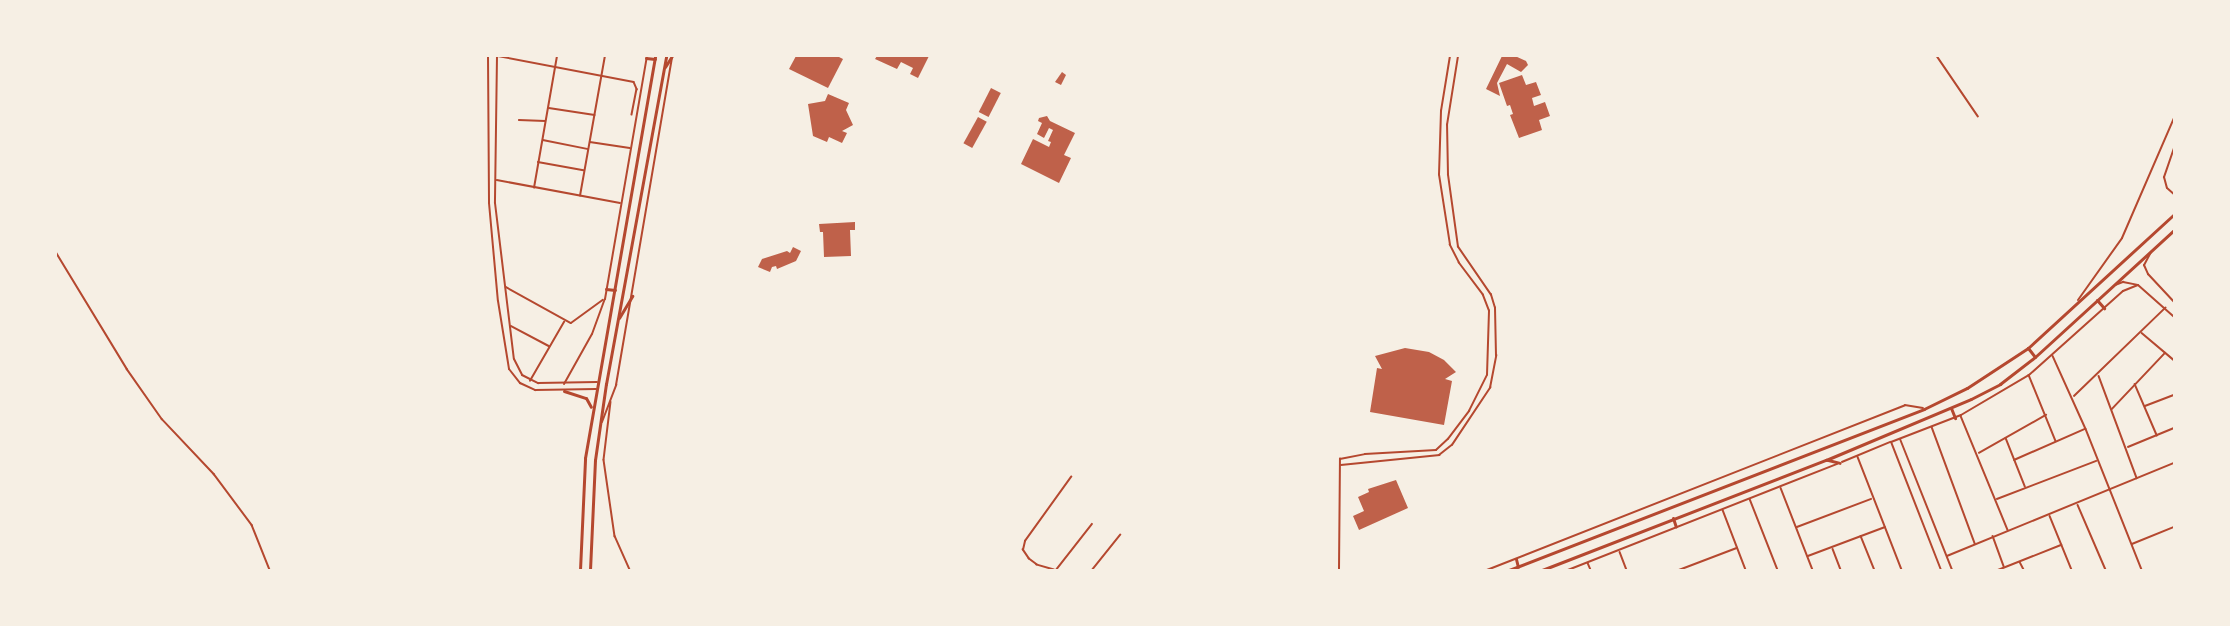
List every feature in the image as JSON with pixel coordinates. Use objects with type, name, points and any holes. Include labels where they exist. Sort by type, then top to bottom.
[{"type":"highway","points":[[590,570],[592,494],[600,424],[666,56]]},
{"type":"highway","points":[[663,72],[672,56]]},
{"type":"highway","points":[[580,570],[582,493],[592,411],[655,57],[646,57]]},
{"type":"highway","points":[[1509,570],[1924,409],[1967,388],[2028,348],[2175,214]]},
{"type":"highway","points":[[1542,570],[1826,460],[1951,408],[2000,384],[2035,357],[2175,230]]},
{"type":"highway","points":[[606,289],[615,290]]},
{"type":"highway","points":[[618,320],[632,296]]},
{"type":"highway","points":[[2096,300],[2104,308]]},
{"type":"highway","points":[[2028,348],[2035,357]]},
{"type":"highway","points":[[564,391],[586,398],[592,411]]},
{"type":"highway","points":[[1951,408],[1955,418]]},
{"type":"highway","points":[[1826,460],[1840,463]]},
{"type":"highway","points":[[1723,487],[1726,497]]},
{"type":"highway","points":[[1673,518],[1676,527]]},
{"type":"highway","points":[[1516,559],[1518,567]]},
{"type":"street","points":[[488,56],[489,203],[506,360],[512,376],[527,388],[555,392],[596,390]]},
{"type":"street","points":[[597,382],[556,385],[530,381],[519,373],[510,337],[498,242],[497,56],[601,75],[636,84],[632,115]]},
{"type":"street","points":[[534,188],[558,56]]},
{"type":"street","points":[[580,196],[604,56]]},
{"type":"street","points":[[630,570],[615,536],[604,460],[611,402],[632,296],[672,56]]},
{"type":"street","points":[[1339,570],[1340,459],[1365,454],[1436,450],[1454,432],[1484,385],[1489,357],[1489,311],[1483,295],[1459,263],[1450,245],[1439,175],[1441,111],[1450,56]]},
{"type":"street","points":[[1340,465],[1439,455],[1452,445],[1490,388],[1496,356],[1496,308],[1491,295],[1458,248],[1448,175],[1447,125],[1458,56]]},
{"type":"street","points":[[1937,56],[1978,116]]},
{"type":"street","points":[[564,384],[592,334],[605,299],[646,57]]},
{"type":"street","points":[[489,87],[496,87]]},
{"type":"street","points":[[548,107],[594,116]]},
{"type":"street","points":[[2073,307],[2103,269],[2122,238],[2175,118]]},
{"type":"street","points":[[519,120],[546,121]]},
{"type":"street","points":[[542,140],[588,149]]},
{"type":"street","points":[[589,142],[630,148]]},
{"type":"street","points":[[2175,148],[2164,177],[2167,188],[2175,194]]},
{"type":"street","points":[[538,162],[584,170]]},
{"type":"street","points":[[1439,175],[1448,175]]},
{"type":"street","points":[[496,180],[620,203]]},
{"type":"street","points":[[2152,251],[2144,265],[2148,274],[2175,302]]},
{"type":"street","points":[[56,252],[127,369],[162,419],[214,474],[252,525],[270,570]]},
{"type":"street","points":[[2112,286],[2123,282],[2138,285],[2175,317]]},
{"type":"street","points":[[1568,570],[1961,415],[2029,375],[2053,356],[2123,291],[2138,285]]},
{"type":"street","points":[[505,286],[565,320],[576,322],[605,299]]},
{"type":"street","points":[[2073,397],[2165,309]]},
{"type":"street","points":[[530,381],[565,320]]},
{"type":"street","points":[[509,325],[550,346]]},
{"type":"street","points":[[2141,332],[2175,360]]},
{"type":"street","points":[[503,338],[510,337]]},
{"type":"street","points":[[2111,410],[2165,353]]},
{"type":"street","points":[[2053,356],[2073,397],[2142,570]]},
{"type":"street","points":[[512,376],[519,373]]},
{"type":"street","points":[[2098,374],[2138,479]]},
{"type":"street","points":[[2029,375],[2056,441]]},
{"type":"street","points":[[2134,384],[2157,435]]},
{"type":"street","points":[[555,392],[556,385]]},
{"type":"street","points":[[1484,385],[1490,388]]},
{"type":"street","points":[[2144,407],[2175,395]]},
{"type":"street","points":[[600,424],[611,402]]},
{"type":"street","points":[[1487,570],[1905,405],[1924,409]]},
{"type":"street","points":[[1961,415],[2008,530]]},
{"type":"street","points":[[1978,453],[2046,415]]},
{"type":"street","points":[[1932,426],[1975,543]]},
{"type":"street","points":[[2127,447],[2175,428]]},
{"type":"street","points":[[2014,460],[2086,429]]},
{"type":"street","points":[[1900,438],[1952,570]]},
{"type":"street","points":[[2006,438],[2026,487]]},
{"type":"street","points":[[1891,442],[1941,570]]},
{"type":"street","points":[[1858,456],[1902,570]]},
{"type":"street","points":[[1996,499],[2097,460]]},
{"type":"street","points":[[1947,556],[2175,464]]},
{"type":"street","points":[[1071,477],[1025,541],[1023,550],[1037,565],[1055,570],[1092,524]]},
{"type":"street","points":[[1780,486],[1813,570]]},
{"type":"street","points":[[1750,498],[1778,570]]},
{"type":"street","points":[[1797,527],[1873,498]]},
{"type":"street","points":[[2078,504],[2106,570]]},
{"type":"street","points":[[1722,509],[1746,570]]},
{"type":"street","points":[[2050,514],[2072,570]]},
{"type":"street","points":[[1807,556],[1884,526]]},
{"type":"street","points":[[2131,545],[2175,526]]},
{"type":"street","points":[[1092,570],[1120,535]]},
{"type":"street","points":[[1861,536],[1875,570]]},
{"type":"street","points":[[1993,536],[2005,567]]},
{"type":"street","points":[[1998,570],[2061,545]]},
{"type":"street","points":[[1679,570],[1737,548]]},
{"type":"street","points":[[1832,548],[1841,570]]},
{"type":"street","points":[[1619,550],[1627,570]]},
{"type":"street","points":[[2020,561],[2024,570]]},
{"type":"street","points":[[1588,563],[1591,570]]},
{"type":"building","points":[[796,56],[837,56],[843,59],[828,88],[789,69]]},
{"type":"building","points":[[877,56],[929,56],[918,78],[910,74],[913,68],[901,62],[897,69],[875,59]]},
{"type":"building","points":[[1502,56],[1515,56],[1526,61],[1528,65],[1521,72],[1507,64],[1497,83],[1500,96],[1486,89]]},
{"type":"building","points":[[1062,72],[1066,75],[1061,85],[1055,82]]},
{"type":"building","points":[[1522,75],[1526,85],[1536,82],[1541,95],[1532,98],[1534,106],[1545,102],[1550,116],[1539,120],[1542,130],[1519,138],[1510,115],[1513,114],[1510,105],[1507,106],[1499,83]]},
{"type":"building","points":[[991,88],[1001,93],[989,117],[979,112]]},
{"type":"building","points":[[828,94],[849,103],[846,110],[853,125],[842,131],[847,133],[842,143],[829,137],[827,142],[813,136],[808,104],[825,101]]},
{"type":"building","points":[[1047,116],[1050,121],[1075,133],[1064,155],[1071,158],[1059,183],[1021,164],[1033,139],[1049,147],[1051,142],[1048,141],[1053,130],[1049,128],[1044,138],[1037,134],[1042,123],[1038,121],[1039,118]]},
{"type":"building","points":[[978,117],[987,122],[972,148],[963,143]]},
{"type":"building","points":[[855,222],[855,230],[850,230],[851,256],[824,257],[823,232],[820,232],[819,224]]},
{"type":"building","points":[[793,247],[801,251],[796,261],[777,269],[776,266],[772,267],[770,272],[758,267],[762,259],[787,251],[790,253]]},
{"type":"building","points":[[1405,348],[1429,352],[1444,360],[1456,372],[1445,379],[1452,381],[1444,425],[1370,412],[1377,368],[1382,369],[1375,356]]},
{"type":"building","points":[[1396,480],[1408,508],[1359,530],[1353,516],[1364,511],[1358,497],[1369,492],[1368,489]]}]
